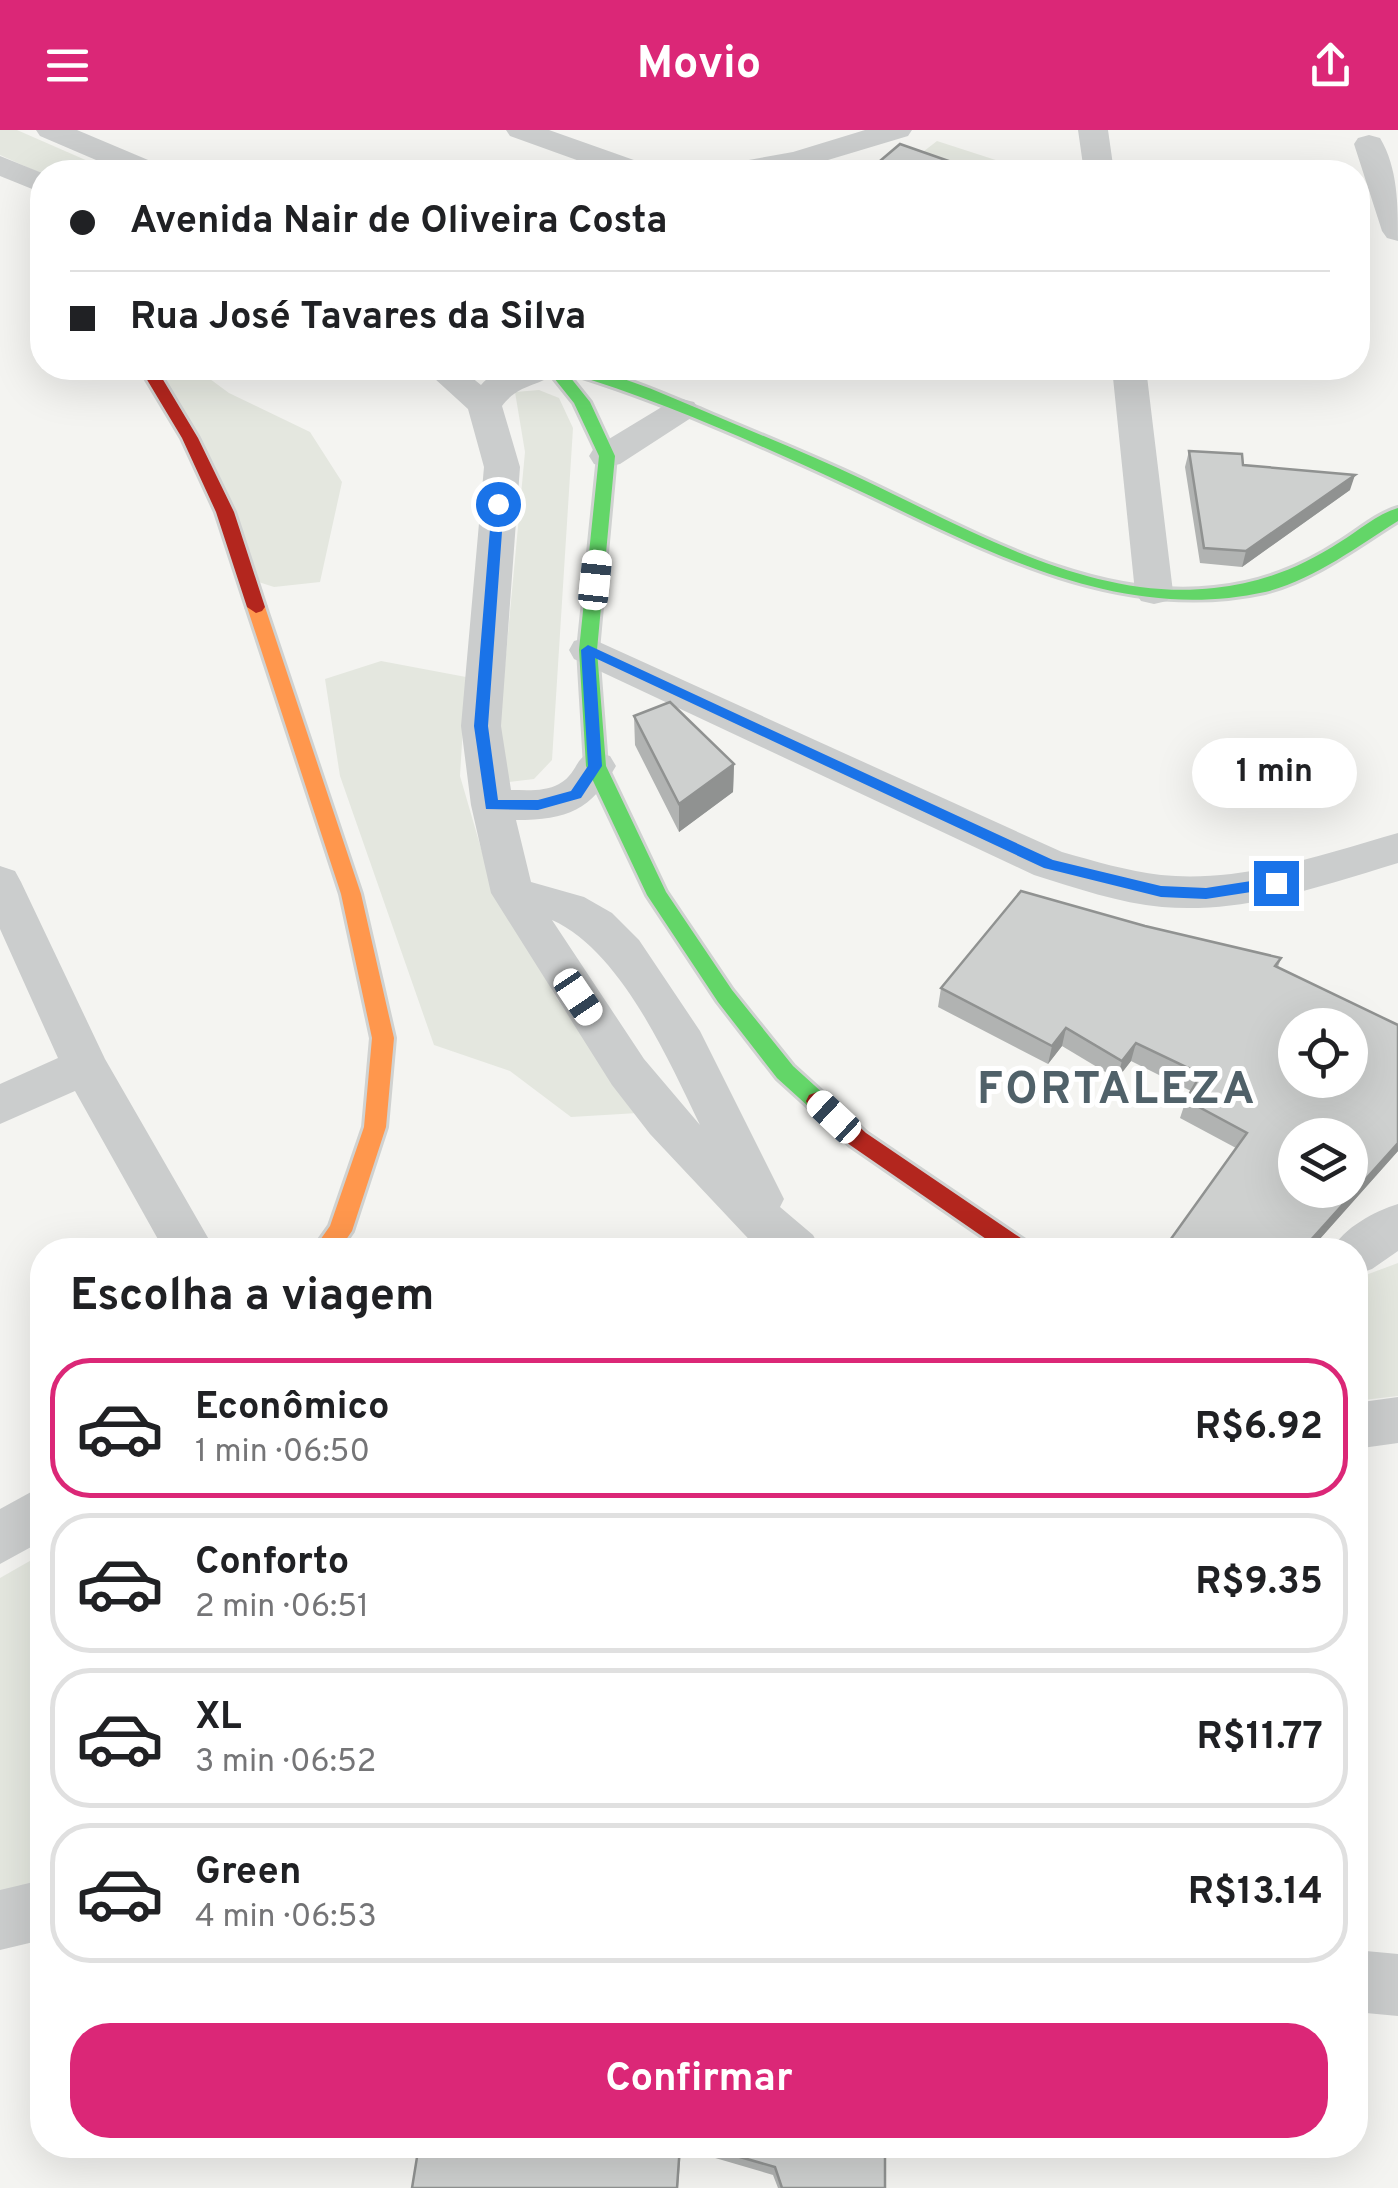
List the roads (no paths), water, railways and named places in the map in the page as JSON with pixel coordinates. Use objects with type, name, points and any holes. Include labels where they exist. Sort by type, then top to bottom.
[{"type":"street","points":[[51,130],[120,160]]},
{"type":"street","points":[[521,130],[604,160]]},
{"type":"street","points":[[798,160],[897,130]]},
{"type":"street","points":[[1094,130],[1098,160]]},
{"type":"street","points":[[1369,144],[1398,231]]},
{"type":"street","points":[[155,380],[190,438],[225,512],[351,894],[383,1038],[374,1128],[334,1238]]},
{"type":"street","points":[[454,380],[484,405],[502,467],[481,726],[492,805],[512,893],[628,1072],[667,1121],[782,1238]]},
{"type":"street","points":[[484,405],[501,383],[509,380]]},
{"type":"street","points":[[564,380],[582,402],[607,456],[588,650],[596,766],[657,895],[725,996],[785,1072],[858,1139],[995,1238]]},
{"type":"street","points":[[615,380],[748,433],[1020,558],[1082,578],[1154,592],[1236,592],[1269,585],[1398,513]]},
{"type":"street","points":[[1131,380],[1154,592]]},
{"type":"street","points":[[607,456],[682,409]]},
{"type":"street","points":[[588,650],[1050,864],[1114,882],[1161,891],[1206,893],[1276,883],[1398,848]]},
{"type":"street","points":[[492,805],[538,805],[576,794],[596,766]]},
{"type":"street","points":[[0,882],[85,1066],[183,1238]]},
{"type":"street","points":[[512,893],[568,908],[596,925],[623,952],[684,1044],[785,1238]]},
{"type":"street","points":[[0,1104],[85,1066]]},
{"type":"street","points":[[1368,1245],[1398,1224]]},
{"type":"street","points":[[1368,1424],[1398,1420]]},
{"type":"street","points":[[0,1539],[30,1519]]},
{"type":"street","points":[[0,1920],[30,1913]]},
{"type":"street","points":[[1368,1983],[1398,1985]]},
{"type":"district","name":"FORTALEZA","points":[[1117,1087]]}]
